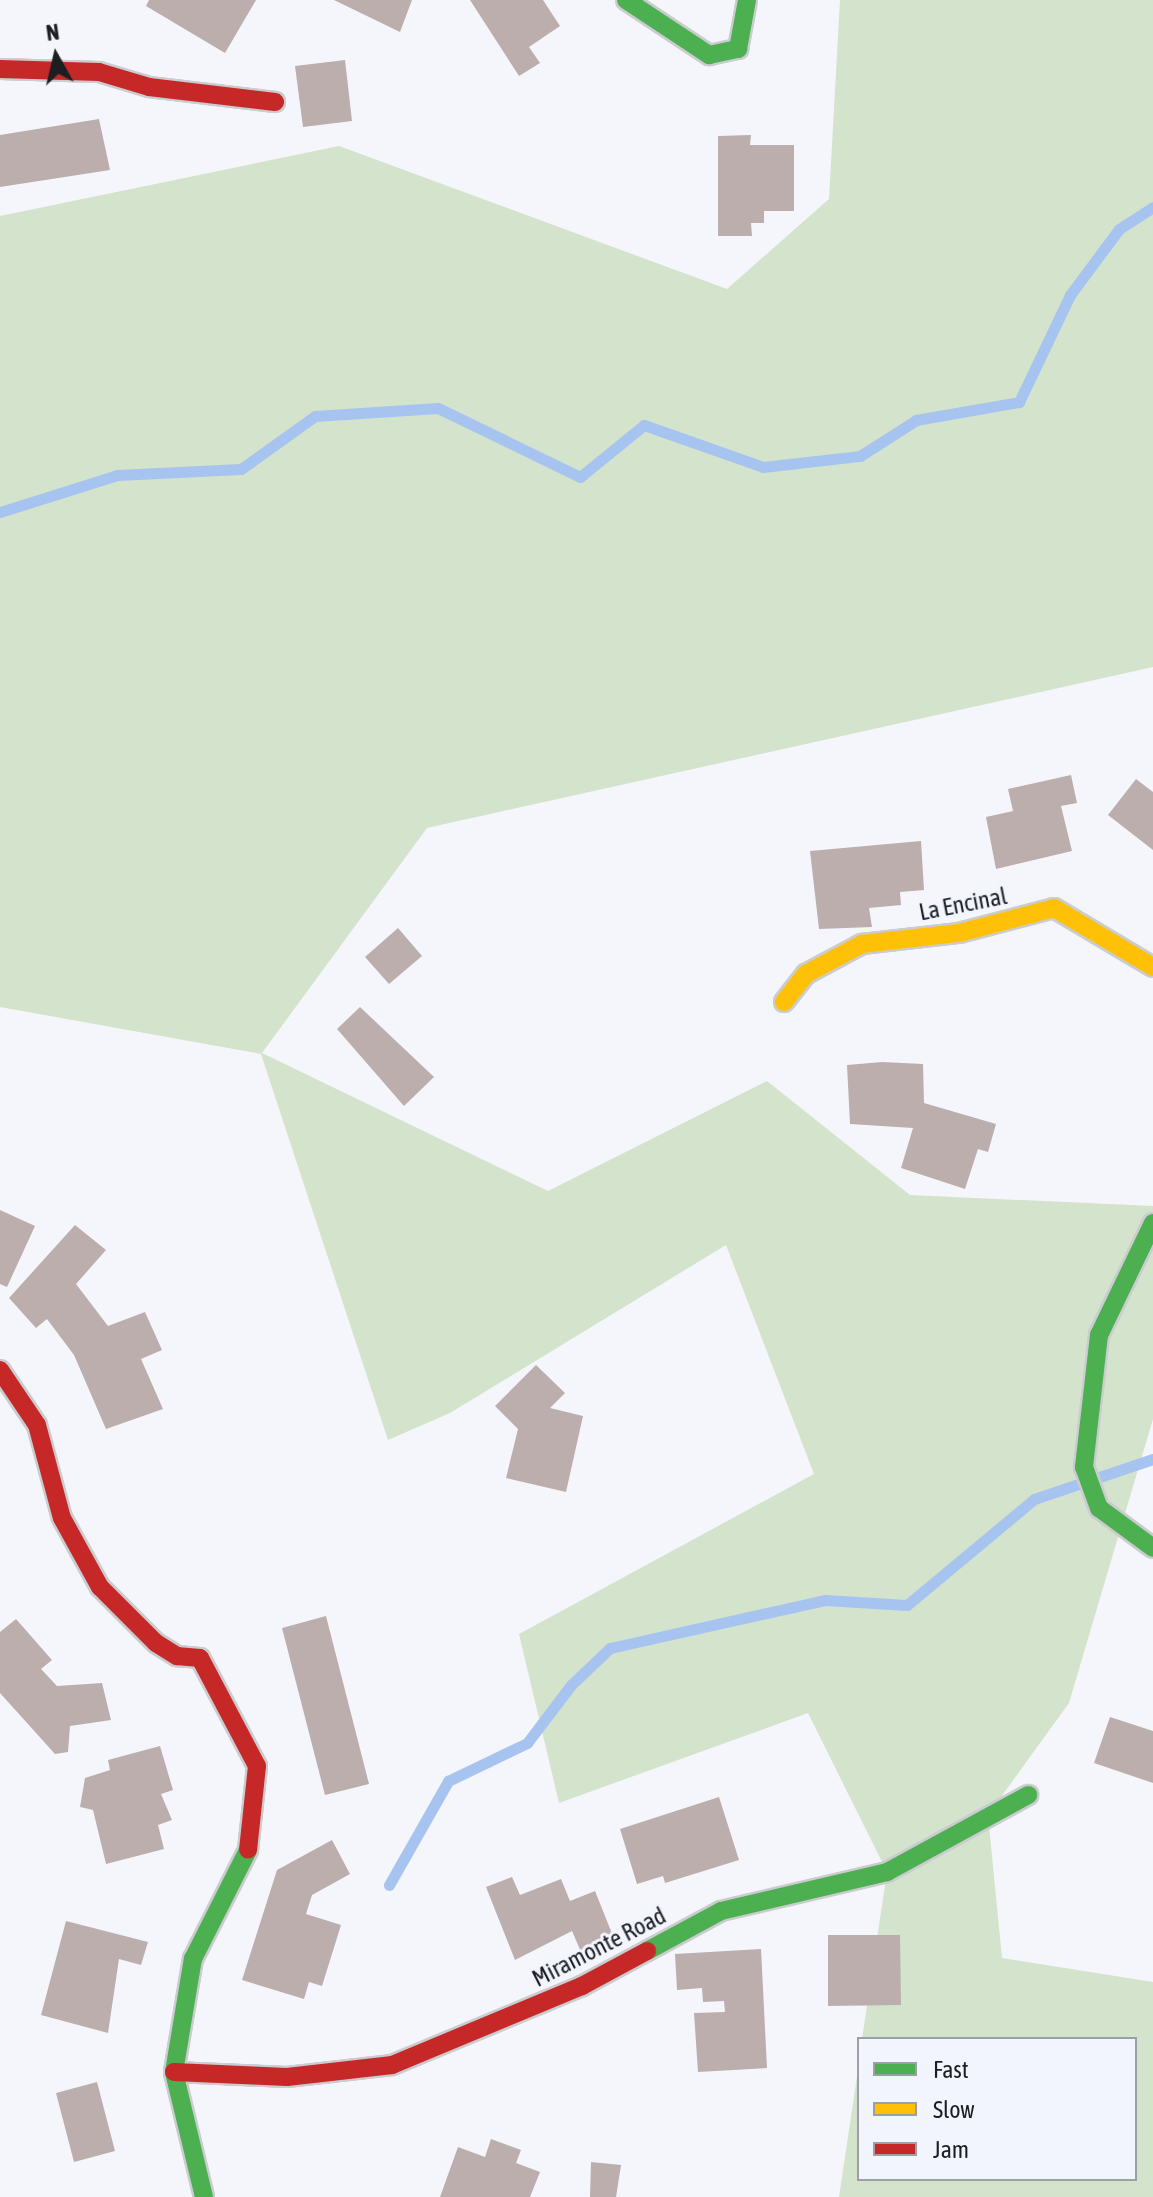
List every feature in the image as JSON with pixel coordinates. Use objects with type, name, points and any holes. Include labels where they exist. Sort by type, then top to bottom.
[{"type":"street","points":[[626,0],[709,55],[738,49],[747,0]]},
{"type":"street","points":[[0,69],[99,72],[149,87],[275,102]]},
{"type":"street","name":"La Encinal","points":[[784,1002],[806,974],[862,944],[959,933],[1054,908],[1153,967]]},
{"type":"street","points":[[1153,1223],[1099,1335],[1084,1467],[1099,1508],[1133,1539],[1153,1548]]},
{"type":"street","points":[[0,1370],[37,1425],[62,1518],[100,1587],[156,1643],[177,1656],[200,1658],[257,1766],[247,1862],[193,1959],[174,2072],[204,2197]]},
{"type":"street","name":"Miramonte Road","points":[[174,2072],[287,2077],[392,2065],[582,1986],[721,1911],[887,1872],[1028,1795]]},
{"type":"green space","points":[[840,0],[1153,0],[1153,667],[427,828],[262,1053],[548,1191],[767,1081],[910,1195],[1153,1206],[1153,1419],[1069,1703],[988,1815],[1002,1958],[1153,1982],[1153,2197],[839,2197],[857,2076],[857,2181],[1137,2181],[1137,2037],[862,2037],[887,1872],[808,1713],[559,1803],[519,1634],[814,1474],[726,1245],[450,1413],[388,1440],[261,1054],[0,1007],[0,216],[339,146],[727,289],[829,199]]},
{"type":"building","points":[[149,0],[256,0],[225,53],[146,6]]},
{"type":"building","points":[[334,0],[412,0],[400,32]]},
{"type":"building","points":[[470,0],[543,0],[560,26],[529,47],[540,63],[519,76]]},
{"type":"building","points":[[345,60],[352,121],[303,127],[295,66]]},
{"type":"building","points":[[99,119],[110,170],[0,187],[0,135]]},
{"type":"building","points":[[751,135],[750,145],[794,145],[794,211],[764,211],[764,223],[751,223],[752,236],[718,236],[718,136]]},
{"type":"building","points":[[1071,775],[1077,803],[1061,806],[1072,851],[996,869],[986,817],[1013,811],[1008,789]]},
{"type":"building","points":[[1136,779],[1153,792],[1153,850],[1108,815]]},
{"type":"building","points":[[921,841],[924,890],[900,892],[901,905],[869,908],[872,927],[819,929],[810,851]]},
{"type":"building","points":[[398,928],[422,956],[389,984],[365,957]]},
{"type":"building","points":[[360,1007],[434,1077],[404,1106],[337,1029]]},
{"type":"building","points":[[882,1062],[923,1064],[924,1103],[996,1124],[988,1152],[978,1149],[965,1189],[901,1168],[913,1128],[850,1124],[847,1065]]},
{"type":"building","points":[[0,1210],[35,1226],[7,1287],[0,1284]]},
{"type":"building","points":[[75,1225],[106,1250],[76,1284],[108,1326],[145,1312],[162,1350],[141,1359],[163,1409],[106,1429],[74,1355],[47,1319],[36,1328],[9,1298]]},
{"type":"building","points":[[536,1365],[565,1393],[550,1408],[583,1416],[566,1492],[506,1478],[518,1429],[495,1406]]},
{"type":"building","points":[[326,1616],[369,1784],[325,1795],[282,1628]]},
{"type":"building","points":[[16,1619],[52,1660],[41,1669],[57,1686],[102,1683],[111,1720],[70,1726],[68,1752],[55,1754],[0,1693],[0,1632]]},
{"type":"building","points":[[1110,1717],[1153,1731],[1153,1783],[1094,1763]]},
{"type":"building","points":[[160,1746],[173,1790],[161,1794],[172,1820],[158,1825],[164,1849],[106,1864],[93,1810],[80,1807],[85,1778],[110,1770],[108,1760]]},
{"type":"building","points":[[719,1797],[739,1860],[665,1883],[663,1876],[637,1884],[620,1829]]},
{"type":"building","points":[[332,1840],[350,1874],[312,1895],[306,1914],[341,1925],[322,1986],[309,1982],[304,1999],[242,1980],[277,1870]]},
{"type":"building","points":[[512,1877],[520,1895],[561,1879],[570,1901],[595,1891],[617,1946],[584,1959],[572,1931],[515,1960],[486,1887]]},
{"type":"building","points":[[66,1921],[148,1942],[141,1965],[119,1959],[108,2033],[41,2015]]},
{"type":"building","points":[[828,1935],[900,1935],[901,2005],[828,2006]]},
{"type":"building","points":[[761,1949],[767,2068],[698,2072],[694,2013],[725,2012],[724,2001],[703,2002],[702,1988],[677,1990],[675,1954]]},
{"type":"building","points":[[97,2082],[115,2151],[74,2162],[56,2093]]},
{"type":"building","points":[[491,2139],[521,2150],[516,2163],[540,2172],[530,2197],[440,2197],[458,2147],[485,2157]]},
{"type":"building","points":[[591,2162],[621,2165],[616,2197],[590,2197]]},
{"type":"waterway","points":[[0,512],[117,475],[241,469],[315,416],[438,408],[580,477],[644,425],[763,467],[860,456],[916,420],[1019,402],[1070,295],[1119,229],[1153,207]]},
{"type":"waterway","points":[[389,1885],[448,1781],[527,1743],[571,1685],[610,1648],[825,1600],[907,1605],[1034,1499],[1153,1459]]},
{"type":"traffic: fast","points":[[626,0],[709,55],[738,49],[747,0]]},
{"type":"traffic: fast","points":[[1153,1223],[1099,1335],[1084,1467],[1099,1508],[1153,1548]]},
{"type":"traffic: fast","points":[[647,1951],[721,1911],[887,1872],[1028,1795]]},
{"type":"traffic: fast","points":[[204,2197],[174,2072],[193,1959],[248,1850]]},
{"type":"traffic: slow","points":[[784,1002],[806,974],[862,944],[959,933],[1054,908],[1153,967]]},
{"type":"traffic: jam","points":[[0,69],[99,72],[149,87],[275,102]]},
{"type":"traffic: jam","points":[[0,1370],[37,1425],[62,1518],[100,1587],[156,1643],[177,1656],[200,1658],[257,1766],[248,1850]]},
{"type":"traffic: jam","points":[[174,2072],[287,2077],[392,2065],[582,1986],[647,1951]]}]
